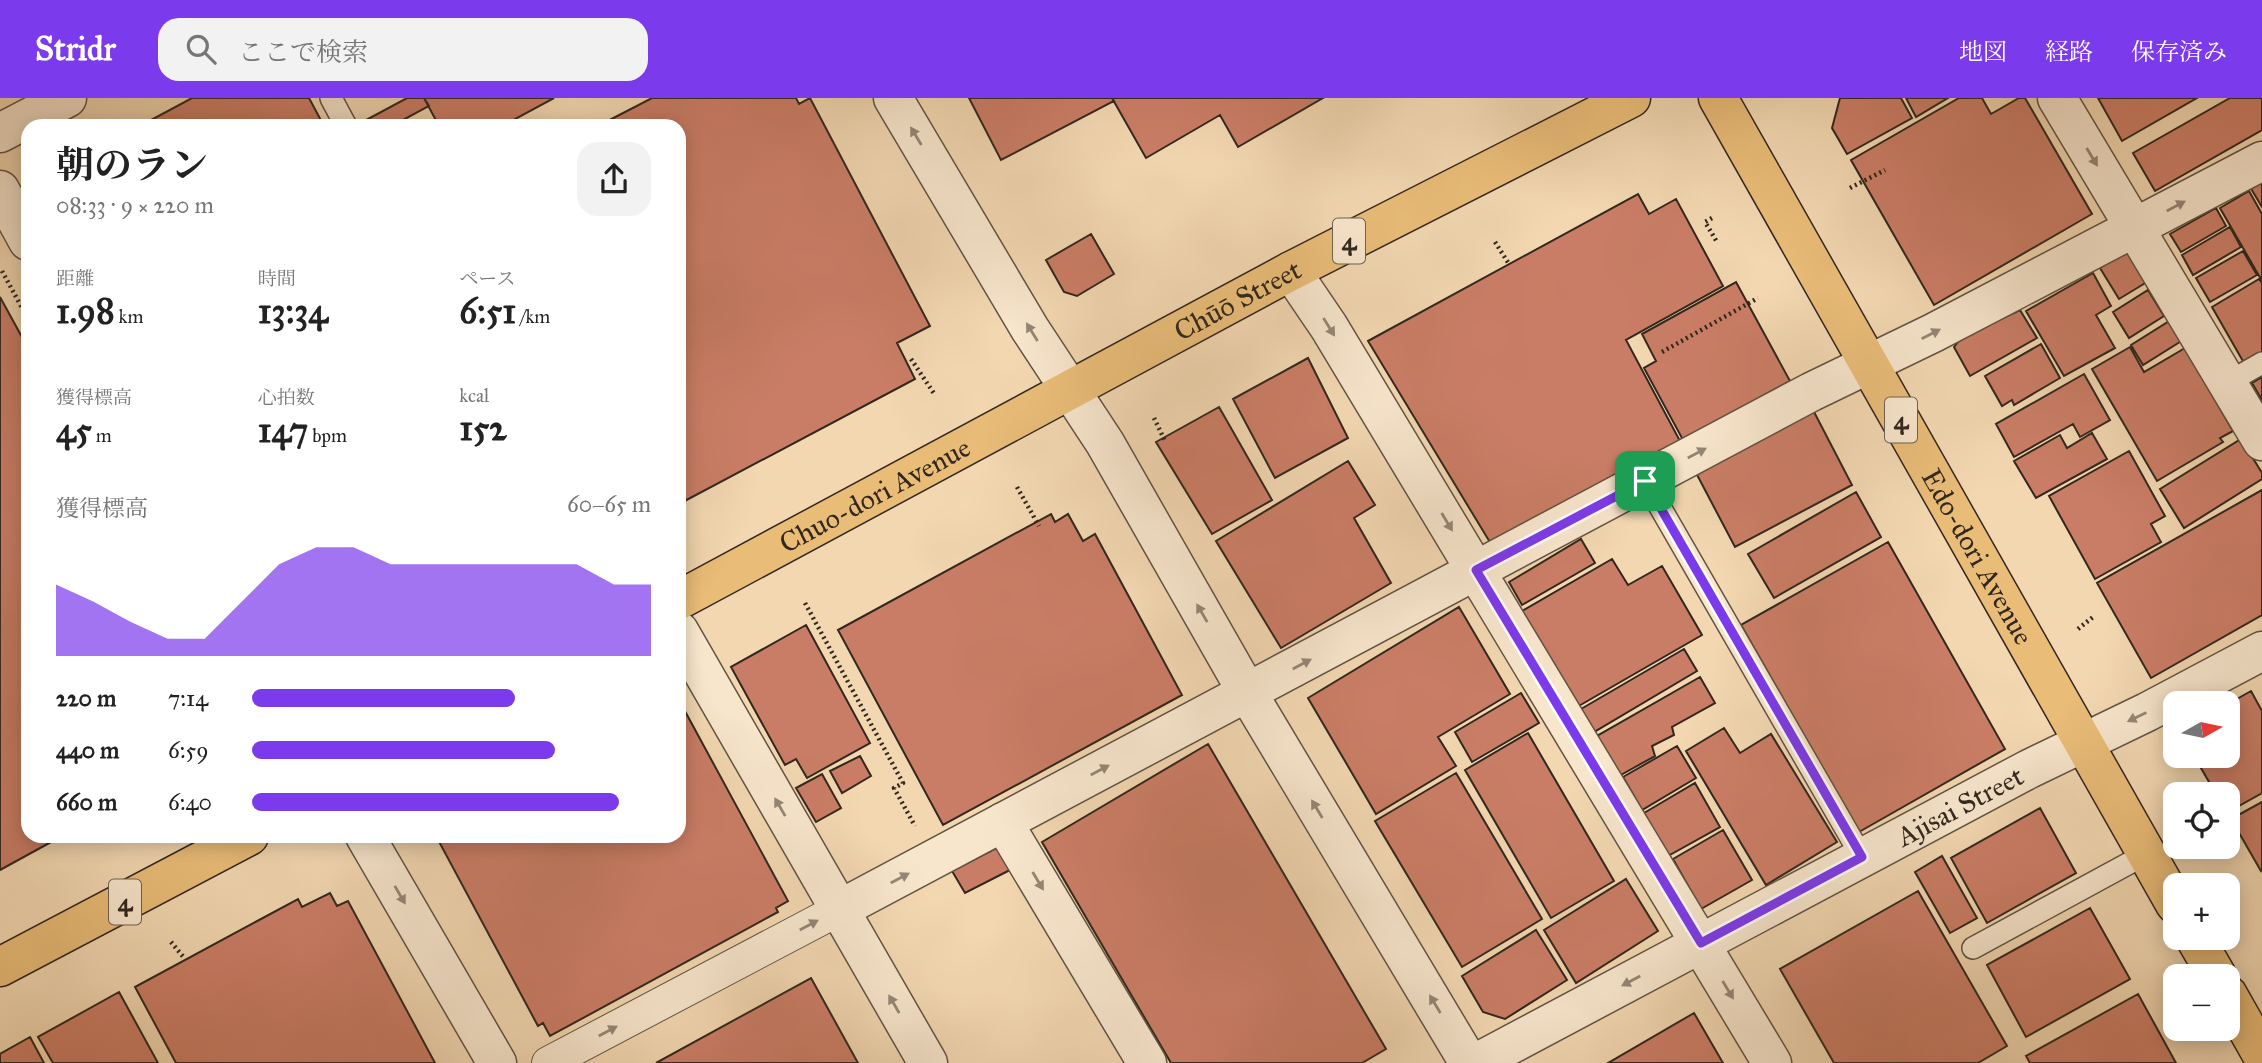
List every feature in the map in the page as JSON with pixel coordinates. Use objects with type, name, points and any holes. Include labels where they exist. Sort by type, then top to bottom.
[{"type":"highway","name":"Chūō Street","points":[[1069,389],[1292,271],[1631,98]]},
{"type":"highway","name":"Edo-dori Avenue","points":[[1718,98],[2163,883]]},
{"type":"highway","name":"Chuo-dori Avenue","points":[[686,596],[1069,389]]},
{"type":"highway","name":"4","points":[[0,967],[236,843]]},
{"type":"highway","points":[[2240,1016],[2262,1055]]},
{"type":"street","points":[[26,119],[67,98]]},
{"type":"street","points":[[893,98],[1030,329],[1105,443],[1247,692],[1469,1063]]},
{"type":"street","points":[[2057,98],[2262,441]]},
{"type":"street","points":[[0,132],[21,121]]},
{"type":"street","points":[[548,1063],[1811,391],[1933,333],[2262,161]]},
{"type":"street","points":[[0,190],[21,228]]},
{"type":"street","points":[[1292,271],[1329,327],[1772,1063]]},
{"type":"street","points":[[686,643],[929,1063]]},
{"type":"street","name":"Ajisai Street","points":[[1476,1063],[2029,769],[2147,712],[2262,651]]},
{"type":"street","points":[[1003,822],[1147,1063]]},
{"type":"street","points":[[369,843],[497,1063]]},
{"type":"lane","points":[[331,98],[342,119]]},
{"type":"lane","points":[[2227,383],[2262,363]]},
{"type":"lane","points":[[1645,481],[1862,857]]},
{"type":"lane","points":[[1973,948],[2147,854]]},
{"type":"path","points":[[1850,188],[1885,170]]},
{"type":"path","points":[[1712,218],[1705,222],[1717,242]]},
{"type":"path","points":[[1494,242],[1509,264]]},
{"type":"path","points":[[0,267],[21,306]]},
{"type":"path","points":[[1662,352],[1758,298]]},
{"type":"path","points":[[911,359],[935,395]]},
{"type":"path","points":[[1154,418],[1165,440]]},
{"type":"path","points":[[1017,487],[1039,526]]},
{"type":"path","points":[[805,603],[903,783],[894,788],[933,860]]},
{"type":"path","points":[[2078,629],[2092,617]]},
{"type":"path","points":[[172,942],[186,959]]},
{"type":"building","points":[[192,98],[309,98],[320,119],[153,119]]},
{"type":"building","points":[[407,98],[424,98],[429,106],[405,119],[368,119]]},
{"type":"building","points":[[424,98],[554,98],[515,119],[435,119]]},
{"type":"building","points":[[652,98],[796,98],[799,104],[810,98],[930,326],[897,343],[915,379],[686,500],[686,119],[612,119]]},
{"type":"building","points":[[969,98],[1112,98],[1114,101],[1001,160]]},
{"type":"building","points":[[1112,98],[1323,98],[1238,147],[1220,115],[1146,158]]},
{"type":"building","points":[[1840,98],[1901,98],[1912,118],[1847,154],[1832,128]]},
{"type":"building","points":[[1906,98],[1948,98],[1916,117]]},
{"type":"building","points":[[1959,98],[1982,98],[1991,114],[2019,98],[2025,98],[2092,214],[1934,305],[1851,160]]},
{"type":"building","points":[[2098,98],[2197,98],[2122,141]]},
{"type":"building","points":[[2230,98],[2262,98],[2262,130],[2155,191],[2133,153]]},
{"type":"building","points":[[2262,181],[2262,207],[2250,187]]},
{"type":"building","points":[[2249,191],[2262,214],[2262,281],[2220,208]]},
{"type":"building","points":[[1638,194],[1649,214],[1676,199],[1723,286],[1626,340],[1680,441],[1491,544],[1368,341]]},
{"type":"building","points":[[2216,208],[2226,226],[2181,252],[2170,234]]},
{"type":"building","points":[[2230,227],[2241,247],[2193,275],[2182,255]]},
{"type":"building","points":[[1091,234],[1114,274],[1077,296],[1064,292],[1046,260]]},
{"type":"building","points":[[2127,251],[2147,282],[2119,299],[2100,268]]},
{"type":"building","points":[[2243,251],[2257,275],[2210,302],[2196,278]]},
{"type":"building","points":[[2093,273],[2111,306],[2096,315],[2115,348],[2064,376],[2026,311]]},
{"type":"building","points":[[2259,279],[2262,283],[2262,353],[2244,363],[2212,307]]},
{"type":"building","points":[[1736,282],[1790,381],[1683,440],[1644,368],[1656,361],[1642,334]]},
{"type":"building","points":[[2148,290],[2164,316],[2129,338],[2113,312]]},
{"type":"building","points":[[0,297],[21,335],[21,843],[49,843],[0,870]]},
{"type":"building","points":[[2020,310],[2037,338],[1970,376],[1954,347],[1962,337]]},
{"type":"building","points":[[2171,320],[2183,340],[2143,365],[2131,345]]},
{"type":"building","points":[[2041,344],[2060,378],[2014,405],[2012,400],[2002,406],[1985,376]]},
{"type":"building","points":[[2130,347],[2144,372],[2185,348],[2233,431],[2220,438],[2223,442],[2157,481],[2092,369]]},
{"type":"building","points":[[1308,358],[1348,438],[1275,478],[1233,399]]},
{"type":"building","points":[[2084,374],[2110,420],[2080,437],[2073,424],[2014,457],[1996,424]]},
{"type":"building","points":[[2262,377],[2262,400],[2252,383]]},
{"type":"building","points":[[1219,407],[1272,500],[1212,534],[1156,442]]},
{"type":"building","points":[[1812,408],[1852,485],[1735,547],[1695,471]]},
{"type":"building","points":[[2092,433],[2107,459],[2036,498],[2014,461],[2060,435],[2067,448]]},
{"type":"building","points":[[2241,439],[2262,473],[2262,479],[2184,528],[2160,489]]},
{"type":"building","points":[[2129,451],[2165,516],[2151,524],[2161,542],[2095,579],[2049,496]]},
{"type":"building","points":[[1348,461],[1375,505],[1354,518],[1391,583],[1281,648],[1216,541]]},
{"type":"building","points":[[2262,490],[2262,615],[2151,678],[2097,583]]},
{"type":"building","points":[[1856,492],[1881,537],[1774,598],[1748,554]]},
{"type":"building","points":[[1051,514],[1055,522],[1068,514],[1083,541],[1095,534],[1182,695],[943,825],[838,630]]},
{"type":"building","points":[[1581,539],[1595,563],[1522,605],[1509,582]]},
{"type":"building","points":[[1888,542],[2005,749],[1859,832],[1741,625]]},
{"type":"building","points":[[1612,559],[1628,585],[1662,566],[1702,635],[1577,707],[1522,611]]},
{"type":"building","points":[[1459,607],[1510,694],[1438,737],[1456,766],[1376,814],[1308,698]]},
{"type":"building","points":[[806,625],[870,743],[807,778],[796,759],[785,765],[731,667]]},
{"type":"building","points":[[1684,649],[1697,671],[1594,732],[1581,709]]},
{"type":"building","points":[[1700,677],[1715,703],[1672,727],[1674,735],[1652,746],[1655,756],[1619,776],[1597,736]]},
{"type":"building","points":[[2251,691],[2262,711],[2262,793],[2240,805],[2240,782],[2209,782],[2201,768],[2240,768],[2240,697]]},
{"type":"building","points":[[1521,693],[1539,723],[1472,762],[1455,732]]},
{"type":"building","points":[[686,713],[788,901],[776,908],[778,912],[550,1036],[543,1023],[538,1026],[440,843],[686,843]]},
{"type":"building","points":[[1724,728],[1740,753],[1771,734],[1837,842],[1766,885],[1686,751]]},
{"type":"building","points":[[1528,733],[1614,881],[1551,918],[1465,770]]},
{"type":"building","points":[[1208,744],[1386,1049],[1362,1063],[1171,1063],[1042,842]]},
{"type":"building","points":[[1677,746],[1696,778],[1642,810],[1623,777]]},
{"type":"building","points":[[860,756],[871,776],[842,793],[830,771]]},
{"type":"building","points":[[1456,773],[1542,919],[1462,967],[1375,821]]},
{"type":"building","points":[[822,774],[841,808],[816,822],[796,788]]},
{"type":"building","points":[[1695,783],[1720,827],[1668,856],[1644,813]]},
{"type":"building","points":[[2262,802],[2261,871],[2240,835],[2240,814]]},
{"type":"building","points":[[2040,808],[2076,873],[1987,923],[1951,858]]},
{"type":"building","points":[[1723,830],[1752,880],[1701,909],[1673,859]]},
{"type":"building","points":[[1002,845],[1014,868],[965,893],[952,871]]},
{"type":"building","points":[[1942,856],[1977,918],[1950,933],[1915,872]]},
{"type":"building","points":[[1626,879],[1658,931],[1576,983],[1544,930]]},
{"type":"building","points":[[1918,891],[2007,1046],[1978,1063],[1834,1063],[1780,969]]},
{"type":"building","points":[[330,893],[337,906],[348,901],[435,1063],[176,1063],[135,987],[298,899],[302,907]]},
{"type":"building","points":[[2090,908],[2130,979],[2026,1037],[1987,965]]},
{"type":"building","points":[[1536,930],[1567,980],[1505,1019],[1483,1012],[1462,976]]},
{"type":"building","points":[[811,978],[858,1063],[656,1063]]},
{"type":"building","points":[[119,992],[158,1063],[53,1063],[38,1037]]},
{"type":"building","points":[[2138,994],[2176,1063],[2030,1063],[2026,1056]]},
{"type":"building","points":[[1694,1013],[1723,1063],[1608,1063]]},
{"type":"building","points":[[30,1037],[44,1063],[0,1063],[0,1054]]},
{"type":"route","points":[[1645,481],[1862,857],[1701,943],[1476,570],[1645,481]]}]
